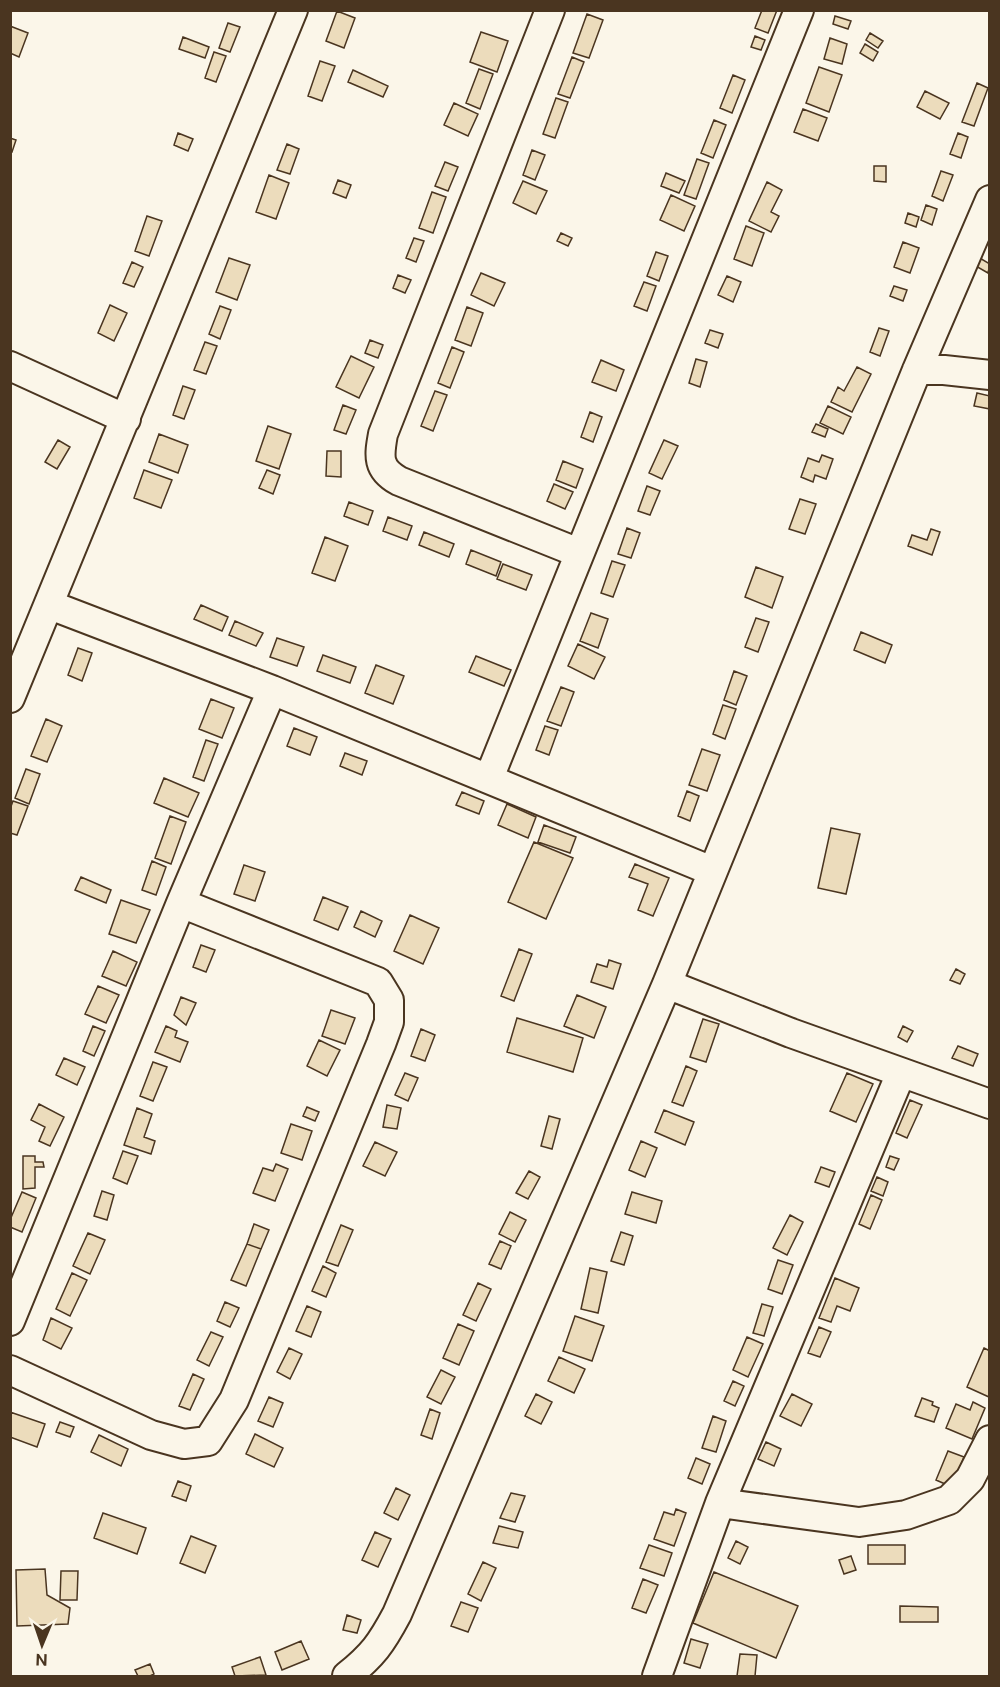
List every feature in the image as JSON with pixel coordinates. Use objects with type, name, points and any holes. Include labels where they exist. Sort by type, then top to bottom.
[{"type":"street","points":[[10,698],[293,10]]},
{"type":"street","points":[[550,10],[383,434],[380,450],[381,462],[387,475],[579,553]]},
{"type":"street","points":[[489,778],[799,10]]},
{"type":"street","points":[[347,1677],[381,1644],[398,1614],[667,984],[917,370],[990,200]]},
{"type":"street","points":[[10,366],[126,419]]},
{"type":"street","points":[[917,370],[944,370],[990,375]]},
{"type":"street","points":[[50,604],[272,690],[712,871]]},
{"type":"street","points":[[10,1320],[181,903],[272,690]]},
{"type":"street","points":[[10,1370],[151,1436],[184,1444],[208,1441],[234,1400],[381,1044],[388,1022],[388,1000],[378,982],[181,903]]},
{"type":"street","points":[[667,984],[791,1033],[990,1104]]},
{"type":"street","points":[[657,1677],[720,1503],[901,1073]]},
{"type":"street","points":[[720,1503],[859,1522],[906,1515],[949,1500],[970,1479],[990,1440]]},
{"type":"building","points":[[762,10],[777,10],[768,33],[755,28]]},
{"type":"building","points":[[337,11],[355,18],[344,48],[326,41]]},
{"type":"building","points":[[587,14],[603,20],[589,58],[573,53]]},
{"type":"building","points":[[835,16],[851,21],[848,29],[833,24]]},
{"type":"building","points":[[228,23],[240,27],[230,52],[219,48]]},
{"type":"building","points":[[10,26],[28,33],[19,57],[10,53]]},
{"type":"building","points":[[481,32],[508,41],[497,72],[470,62]]},
{"type":"building","points":[[870,33],[883,41],[878,48],[866,40]]},
{"type":"building","points":[[755,36],[765,40],[761,50],[751,47]]},
{"type":"building","points":[[183,37],[209,47],[205,58],[179,49]]},
{"type":"building","points":[[830,38],[847,44],[842,64],[824,59]]},
{"type":"building","points":[[865,44],[878,52],[873,61],[860,53]]},
{"type":"building","points":[[214,52],[226,56],[216,82],[205,78]]},
{"type":"building","points":[[572,57],[584,62],[570,98],[558,94]]},
{"type":"building","points":[[320,61],[335,66],[322,101],[308,96]]},
{"type":"building","points":[[819,67],[842,75],[829,112],[806,103]]},
{"type":"building","points":[[479,69],[493,74],[480,109],[466,103]]},
{"type":"building","points":[[353,70],[388,86],[383,97],[348,82]]},
{"type":"building","points":[[733,75],[745,80],[732,113],[720,108]]},
{"type":"building","points":[[977,83],[988,88],[974,126],[962,122]]},
{"type":"building","points":[[925,91],[949,103],[940,119],[917,107]]},
{"type":"building","points":[[556,98],[568,102],[555,138],[543,134]]},
{"type":"building","points":[[454,103],[478,114],[468,136],[444,125]]},
{"type":"building","points":[[803,109],[827,118],[818,141],[794,132]]},
{"type":"building","points":[[714,120],[726,125],[713,158],[701,153]]},
{"type":"building","points":[[178,133],[193,139],[188,151],[174,145]]},
{"type":"building","points":[[958,133],[968,137],[961,158],[950,154]]},
{"type":"building","points":[[10,138],[16,140],[12,152],[10,151]]},
{"type":"building","points":[[287,144],[299,149],[290,174],[277,170]]},
{"type":"building","points":[[532,150],[545,155],[535,180],[523,175]]},
{"type":"building","points":[[697,159],[709,163],[696,199],[684,195]]},
{"type":"building","points":[[445,162],[458,167],[448,191],[435,186]]},
{"type":"building","points":[[874,166],[886,166],[886,182],[874,181]]},
{"type":"building","points":[[941,171],[953,175],[943,201],[932,196]]},
{"type":"building","points":[[666,173],[685,181],[679,193],[661,186]]},
{"type":"building","points":[[269,175],[289,183],[276,219],[256,212]]},
{"type":"building","points":[[338,180],[351,185],[346,198],[333,193]]},
{"type":"building","points":[[523,181],[547,191],[536,214],[513,203]]},
{"type":"building","points":[[767,182],[782,190],[771,212],[779,216],[771,232],[749,221]]},
{"type":"building","points":[[432,192],[446,197],[433,233],[419,228]]},
{"type":"building","points":[[671,195],[695,206],[684,231],[660,220]]},
{"type":"building","points":[[926,205],[937,209],[932,225],[921,220]]},
{"type":"building","points":[[908,213],[919,217],[916,227],[905,223]]},
{"type":"building","points":[[147,216],[162,221],[149,256],[135,251]]},
{"type":"building","points":[[746,226],[764,233],[752,266],[734,259]]},
{"type":"building","points":[[561,233],[572,238],[568,246],[557,241]]},
{"type":"building","points":[[414,238],[424,241],[416,262],[406,258]]},
{"type":"building","points":[[903,242],[919,248],[910,273],[894,267]]},
{"type":"building","points":[[656,252],[668,256],[659,281],[647,276]]},
{"type":"building","points":[[978,257],[990,264],[988,273],[974,265]]},
{"type":"building","points":[[229,258],[250,265],[237,300],[216,292]]},
{"type":"building","points":[[132,262],[143,267],[134,287],[123,283]]},
{"type":"building","points":[[481,273],[505,283],[494,306],[471,295]]},
{"type":"building","points":[[398,275],[411,280],[405,293],[393,288]]},
{"type":"building","points":[[727,276],[741,282],[733,302],[718,295]]},
{"type":"building","points":[[644,282],[656,286],[647,311],[634,306]]},
{"type":"building","points":[[894,286],[907,290],[903,301],[890,296]]},
{"type":"building","points":[[110,305],[127,313],[114,341],[98,333]]},
{"type":"building","points":[[220,306],[231,310],[220,339],[209,334]]},
{"type":"building","points":[[467,307],[483,313],[471,346],[455,340]]},
{"type":"building","points":[[879,328],[889,331],[880,356],[870,352]]},
{"type":"building","points":[[710,330],[723,334],[718,348],[705,343]]},
{"type":"building","points":[[370,340],[383,345],[378,358],[365,353]]},
{"type":"building","points":[[205,342],[217,346],[206,374],[194,370]]},
{"type":"building","points":[[452,347],[464,352],[450,388],[438,383]]},
{"type":"building","points":[[351,356],[374,367],[359,398],[336,387]]},
{"type":"building","points":[[696,359],[707,362],[700,387],[689,383]]},
{"type":"building","points":[[601,360],[624,370],[616,391],[592,382]]},
{"type":"building","points":[[857,367],[871,374],[852,412],[831,402],[838,387],[844,391]]},
{"type":"building","points":[[183,386],[195,390],[184,419],[173,415]]},
{"type":"building","points":[[435,391],[447,395],[433,431],[421,426]]},
{"type":"building","points":[[977,393],[990,396],[990,409],[974,406]]},
{"type":"building","points":[[343,405],[356,410],[346,434],[334,430]]},
{"type":"building","points":[[828,406],[851,417],[843,434],[820,423]]},
{"type":"building","points":[[590,412],[602,417],[593,442],[581,437]]},
{"type":"building","points":[[816,424],[828,429],[825,437],[812,432]]},
{"type":"building","points":[[268,426],[291,434],[279,469],[256,461]]},
{"type":"building","points":[[159,434],[188,445],[178,473],[149,462]]},
{"type":"building","points":[[58,440],[70,447],[57,469],[45,462]]},
{"type":"building","points":[[664,440],[678,446],[662,479],[649,473]]},
{"type":"building","points":[[327,451],[341,451],[341,477],[326,476]]},
{"type":"building","points":[[822,455],[833,459],[826,479],[815,475],[813,482],[801,477],[808,458],[819,462]]},
{"type":"building","points":[[563,461],[583,469],[576,488],[556,480]]},
{"type":"building","points":[[144,470],[172,480],[161,508],[134,498]]},
{"type":"building","points":[[267,470],[280,475],[273,494],[259,488]]},
{"type":"building","points":[[554,484],[573,492],[565,509],[547,501]]},
{"type":"building","points":[[647,486],[660,491],[650,515],[638,511]]},
{"type":"building","points":[[800,499],[816,504],[805,534],[789,529]]},
{"type":"building","points":[[349,502],[373,511],[368,525],[344,516]]},
{"type":"building","points":[[388,517],[412,526],[407,540],[383,531]]},
{"type":"building","points":[[627,528],[640,533],[631,558],[618,554]]},
{"type":"building","points":[[931,529],[940,532],[932,555],[908,546],[912,535],[927,540]]},
{"type":"building","points":[[424,532],[454,544],[449,557],[419,545]]},
{"type":"building","points":[[325,537],[348,546],[335,581],[312,573]]},
{"type":"building","points":[[471,550],[501,562],[496,576],[466,564]]},
{"type":"building","points":[[612,561],[625,565],[613,597],[601,593]]},
{"type":"building","points":[[503,564],[532,575],[526,590],[497,579]]},
{"type":"building","points":[[756,567],[783,577],[772,608],[745,597]]},
{"type":"building","points":[[201,605],[228,617],[222,631],[194,619]]},
{"type":"building","points":[[591,613],[608,619],[598,648],[580,641]]},
{"type":"building","points":[[756,618],[769,622],[758,652],[745,647]]},
{"type":"building","points":[[235,621],[263,633],[256,646],[229,635]]},
{"type":"building","points":[[861,632],[892,645],[885,663],[854,650]]},
{"type":"building","points":[[277,638],[304,647],[297,666],[270,657]]},
{"type":"building","points":[[578,644],[605,657],[594,679],[568,666]]},
{"type":"building","points":[[78,648],[92,653],[82,681],[68,675]]},
{"type":"building","points":[[323,655],[356,667],[350,683],[317,671]]},
{"type":"building","points":[[476,656],[511,670],[504,686],[469,672]]},
{"type":"building","points":[[376,665],[404,676],[393,704],[365,693]]},
{"type":"building","points":[[734,671],[747,676],[736,705],[724,700]]},
{"type":"building","points":[[561,687],[574,692],[561,726],[547,721]]},
{"type":"building","points":[[211,699],[234,708],[222,738],[199,729]]},
{"type":"building","points":[[723,705],[736,709],[725,739],[713,734]]},
{"type":"building","points":[[46,719],[62,726],[47,762],[31,756]]},
{"type":"building","points":[[545,726],[558,730],[549,755],[536,750]]},
{"type":"building","points":[[294,728],[317,737],[310,755],[287,746]]},
{"type":"building","points":[[206,740],[218,744],[204,781],[193,777]]},
{"type":"building","points":[[702,749],[720,755],[707,791],[689,785]]},
{"type":"building","points":[[345,753],[367,761],[362,775],[340,766]]},
{"type":"building","points":[[26,769],[40,774],[29,804],[15,798]]},
{"type":"building","points":[[164,778],[199,793],[188,817],[154,803]]},
{"type":"building","points":[[687,791],[699,796],[690,821],[678,816]]},
{"type":"building","points":[[462,792],[484,801],[479,814],[456,805]]},
{"type":"building","points":[[13,801],[28,806],[17,835],[10,833],[10,809]]},
{"type":"building","points":[[507,804],[536,817],[528,838],[498,825]]},
{"type":"building","points":[[170,816],[186,822],[171,864],[155,858]]},
{"type":"building","points":[[544,825],[576,837],[570,853],[538,842]]},
{"type":"building","points":[[831,828],[860,834],[846,894],[818,888]]},
{"type":"building","points":[[534,842],[573,858],[546,919],[508,902]]},
{"type":"building","points":[[152,861],[166,867],[156,895],[142,890]]},
{"type":"building","points":[[635,864],[669,878],[653,916],[638,910],[648,884],[629,877]]},
{"type":"building","points":[[244,865],[265,872],[255,901],[234,894]]},
{"type":"building","points":[[81,877],[111,890],[106,903],[75,890]]},
{"type":"building","points":[[323,897],[348,907],[338,930],[314,920]]},
{"type":"building","points":[[121,900],[150,910],[136,943],[109,934]]},
{"type":"building","points":[[361,911],[382,921],[375,937],[354,927]]},
{"type":"building","points":[[410,915],[439,928],[423,964],[394,951]]},
{"type":"building","points":[[201,945],[215,950],[206,972],[193,967]]},
{"type":"building","points":[[519,949],[532,954],[514,1001],[501,996]]},
{"type":"building","points":[[113,951],[137,962],[126,986],[102,976]]},
{"type":"building","points":[[609,960],[621,964],[613,989],[591,982],[597,964],[607,967]]},
{"type":"building","points":[[956,969],[965,974],[960,984],[950,980]]},
{"type":"building","points":[[98,986],[119,995],[106,1023],[85,1014]]},
{"type":"building","points":[[577,995],[606,1007],[594,1038],[564,1026]]},
{"type":"building","points":[[181,997],[196,1003],[186,1025],[174,1015]]},
{"type":"building","points":[[331,1010],[355,1018],[345,1044],[322,1036]]},
{"type":"building","points":[[517,1018],[583,1038],[573,1072],[507,1052]]},
{"type":"building","points":[[703,1019],[719,1024],[706,1062],[690,1057]]},
{"type":"building","points":[[93,1026],[105,1031],[94,1056],[83,1051]]},
{"type":"building","points":[[166,1026],[177,1031],[175,1037],[188,1042],[180,1062],[155,1052]]},
{"type":"building","points":[[903,1026],[913,1031],[907,1042],[898,1037]]},
{"type":"building","points":[[421,1029],[435,1035],[425,1061],[411,1056]]},
{"type":"building","points":[[319,1040],[340,1050],[327,1076],[307,1066]]},
{"type":"building","points":[[958,1046],[978,1054],[973,1066],[952,1058]]},
{"type":"building","points":[[64,1058],[85,1067],[77,1085],[56,1075]]},
{"type":"building","points":[[153,1062],[167,1067],[153,1101],[140,1096]]},
{"type":"building","points":[[686,1066],[697,1071],[683,1106],[672,1102]]},
{"type":"building","points":[[405,1073],[418,1078],[408,1101],[395,1095]]},
{"type":"building","points":[[847,1073],[873,1084],[856,1122],[830,1111]]},
{"type":"building","points":[[910,1100],[922,1105],[907,1138],[896,1133]]},
{"type":"building","points":[[39,1104],[64,1117],[50,1146],[39,1141],[45,1127],[31,1120]]},
{"type":"building","points":[[387,1105],[401,1108],[397,1129],[383,1127]]},
{"type":"building","points":[[307,1107],[319,1112],[315,1121],[303,1116]]},
{"type":"building","points":[[137,1108],[152,1114],[144,1137],[155,1141],[151,1154],[124,1145]]},
{"type":"building","points":[[664,1110],[694,1122],[685,1145],[655,1132]]},
{"type":"building","points":[[549,1116],[560,1119],[552,1149],[541,1146]]},
{"type":"building","points":[[291,1124],[312,1131],[302,1160],[281,1153]]},
{"type":"building","points":[[641,1141],[657,1148],[645,1177],[629,1170]]},
{"type":"building","points":[[375,1142],[397,1152],[385,1176],[363,1166]]},
{"type":"building","points":[[123,1151],[138,1156],[127,1184],[113,1178]]},
{"type":"building","points":[[23,1156],[35,1156],[35,1162],[43,1162],[44,1167],[35,1167],[35,1188],[23,1189]]},
{"type":"building","points":[[890,1156],[899,1159],[894,1170],[886,1167]]},
{"type":"building","points":[[276,1164],[288,1169],[275,1201],[253,1193],[263,1168],[273,1171]]},
{"type":"building","points":[[821,1167],[835,1172],[829,1187],[815,1182]]},
{"type":"building","points":[[529,1171],[540,1177],[528,1199],[516,1193]]},
{"type":"building","points":[[877,1177],[888,1182],[883,1196],[871,1191]]},
{"type":"building","points":[[102,1191],[114,1195],[107,1220],[94,1216]]},
{"type":"building","points":[[22,1192],[36,1198],[22,1232],[10,1227],[10,1220]]},
{"type":"building","points":[[632,1192],[662,1201],[656,1223],[625,1214]]},
{"type":"building","points":[[871,1195],[882,1200],[870,1229],[859,1224]]},
{"type":"building","points":[[510,1212],[526,1220],[515,1242],[499,1234]]},
{"type":"building","points":[[790,1215],[803,1222],[787,1255],[773,1248]]},
{"type":"building","points":[[254,1224],[269,1230],[261,1249],[247,1244]]},
{"type":"building","points":[[341,1225],[353,1230],[338,1266],[326,1262]]},
{"type":"building","points":[[621,1232],[633,1236],[624,1265],[611,1261]]},
{"type":"building","points":[[88,1233],[105,1240],[90,1274],[73,1266]]},
{"type":"building","points":[[500,1241],[511,1246],[501,1269],[489,1264]]},
{"type":"building","points":[[247,1244],[261,1249],[246,1286],[231,1280]]},
{"type":"building","points":[[778,1260],[793,1265],[782,1294],[768,1289]]},
{"type":"building","points":[[323,1266],[336,1273],[326,1297],[312,1291]]},
{"type":"building","points":[[590,1268],[607,1272],[598,1313],[581,1309]]},
{"type":"building","points":[[72,1273],[87,1280],[70,1316],[56,1309]]},
{"type":"building","points":[[835,1278],[859,1288],[850,1311],[837,1306],[831,1322],[819,1318]]},
{"type":"building","points":[[478,1283],[491,1289],[476,1321],[463,1315]]},
{"type":"building","points":[[225,1302],[239,1308],[230,1327],[217,1321]]},
{"type":"building","points":[[762,1304],[773,1307],[764,1336],[753,1333]]},
{"type":"building","points":[[307,1306],[321,1312],[311,1337],[296,1331]]},
{"type":"building","points":[[575,1316],[604,1326],[592,1361],[563,1351]]},
{"type":"building","points":[[51,1318],[72,1328],[61,1349],[43,1340]]},
{"type":"building","points":[[458,1324],[474,1331],[459,1365],[443,1358]]},
{"type":"building","points":[[819,1327],[831,1332],[820,1357],[808,1353]]},
{"type":"building","points":[[211,1332],[223,1337],[209,1366],[197,1360]]},
{"type":"building","points":[[747,1337],[763,1344],[748,1377],[733,1370]]},
{"type":"building","points":[[289,1348],[302,1354],[290,1379],[277,1372]]},
{"type":"building","points":[[984,1348],[990,1351],[989,1397],[967,1387]]},
{"type":"building","points":[[559,1357],[585,1369],[574,1393],[548,1381]]},
{"type":"building","points":[[441,1370],[455,1377],[441,1404],[427,1397]]},
{"type":"building","points":[[193,1374],[204,1379],[190,1410],[179,1406]]},
{"type":"building","points":[[733,1381],[744,1386],[735,1406],[724,1401]]},
{"type":"building","points":[[536,1394],[552,1402],[541,1424],[525,1416]]},
{"type":"building","points":[[792,1394],[812,1404],[801,1426],[780,1416]]},
{"type":"building","points":[[269,1397],[283,1403],[273,1427],[258,1421]]},
{"type":"building","points":[[922,1398],[933,1402],[932,1405],[939,1408],[934,1422],[915,1416]]},
{"type":"building","points":[[973,1402],[985,1408],[972,1439],[946,1428],[956,1404],[970,1410]]},
{"type":"building","points":[[430,1409],[440,1413],[432,1439],[421,1435]]},
{"type":"building","points":[[10,1412],[45,1424],[37,1447],[10,1437]]},
{"type":"building","points":[[713,1416],[726,1421],[716,1452],[702,1448]]},
{"type":"building","points":[[60,1422],[74,1427],[70,1437],[56,1432]]},
{"type":"building","points":[[255,1434],[283,1448],[274,1467],[246,1454]]},
{"type":"building","points":[[99,1435],[128,1449],[121,1466],[91,1452]]},
{"type":"building","points":[[766,1442],[781,1449],[774,1466],[758,1459]]},
{"type":"building","points":[[948,1451],[964,1457],[952,1487],[936,1480]]},
{"type":"building","points":[[696,1458],[710,1464],[702,1484],[688,1478]]},
{"type":"building","points":[[178,1481],[191,1486],[186,1501],[172,1496]]},
{"type":"building","points":[[396,1488],[410,1495],[398,1520],[384,1513]]},
{"type":"building","points":[[511,1493],[525,1496],[515,1522],[500,1518]]},
{"type":"building","points":[[676,1509],[686,1513],[674,1546],[654,1539],[664,1512],[674,1515]]},
{"type":"building","points":[[103,1513],[146,1528],[137,1554],[94,1538]]},
{"type":"building","points":[[499,1526],[523,1532],[518,1548],[493,1543]]},
{"type":"building","points":[[375,1532],[391,1539],[378,1567],[362,1560]]},
{"type":"building","points":[[191,1536],[216,1546],[205,1573],[180,1563]]},
{"type":"building","points":[[736,1541],[748,1547],[740,1564],[728,1558]]},
{"type":"building","points":[[649,1545],[672,1553],[664,1576],[640,1568]]},
{"type":"building","points":[[868,1545],[905,1545],[905,1564],[868,1564]]},
{"type":"building","points":[[851,1556],[856,1570],[844,1574],[839,1560]]},
{"type":"building","points":[[483,1562],[496,1568],[481,1601],[468,1594]]},
{"type":"building","points":[[45,1569],[47,1595],[70,1608],[68,1624],[17,1626],[16,1570]]},
{"type":"building","points":[[61,1571],[78,1571],[77,1600],[60,1600]]},
{"type":"building","points":[[714,1572],[798,1606],[776,1658],[693,1623]]},
{"type":"building","points":[[643,1579],[658,1585],[646,1613],[632,1608]]},
{"type":"building","points":[[461,1602],[478,1608],[468,1632],[451,1626]]},
{"type":"building","points":[[900,1606],[938,1607],[938,1622],[900,1622]]},
{"type":"building","points":[[347,1615],[361,1620],[357,1633],[343,1630]]},
{"type":"building","points":[[691,1639],[708,1644],[700,1668],[684,1663]]},
{"type":"building","points":[[301,1641],[309,1659],[282,1670],[275,1652]]},
{"type":"building","points":[[740,1654],[757,1655],[755,1676],[737,1676]]},
{"type":"building","points":[[260,1657],[266,1675],[235,1676],[232,1667]]},
{"type":"building","points":[[150,1664],[154,1674],[138,1676],[135,1670]]}]
